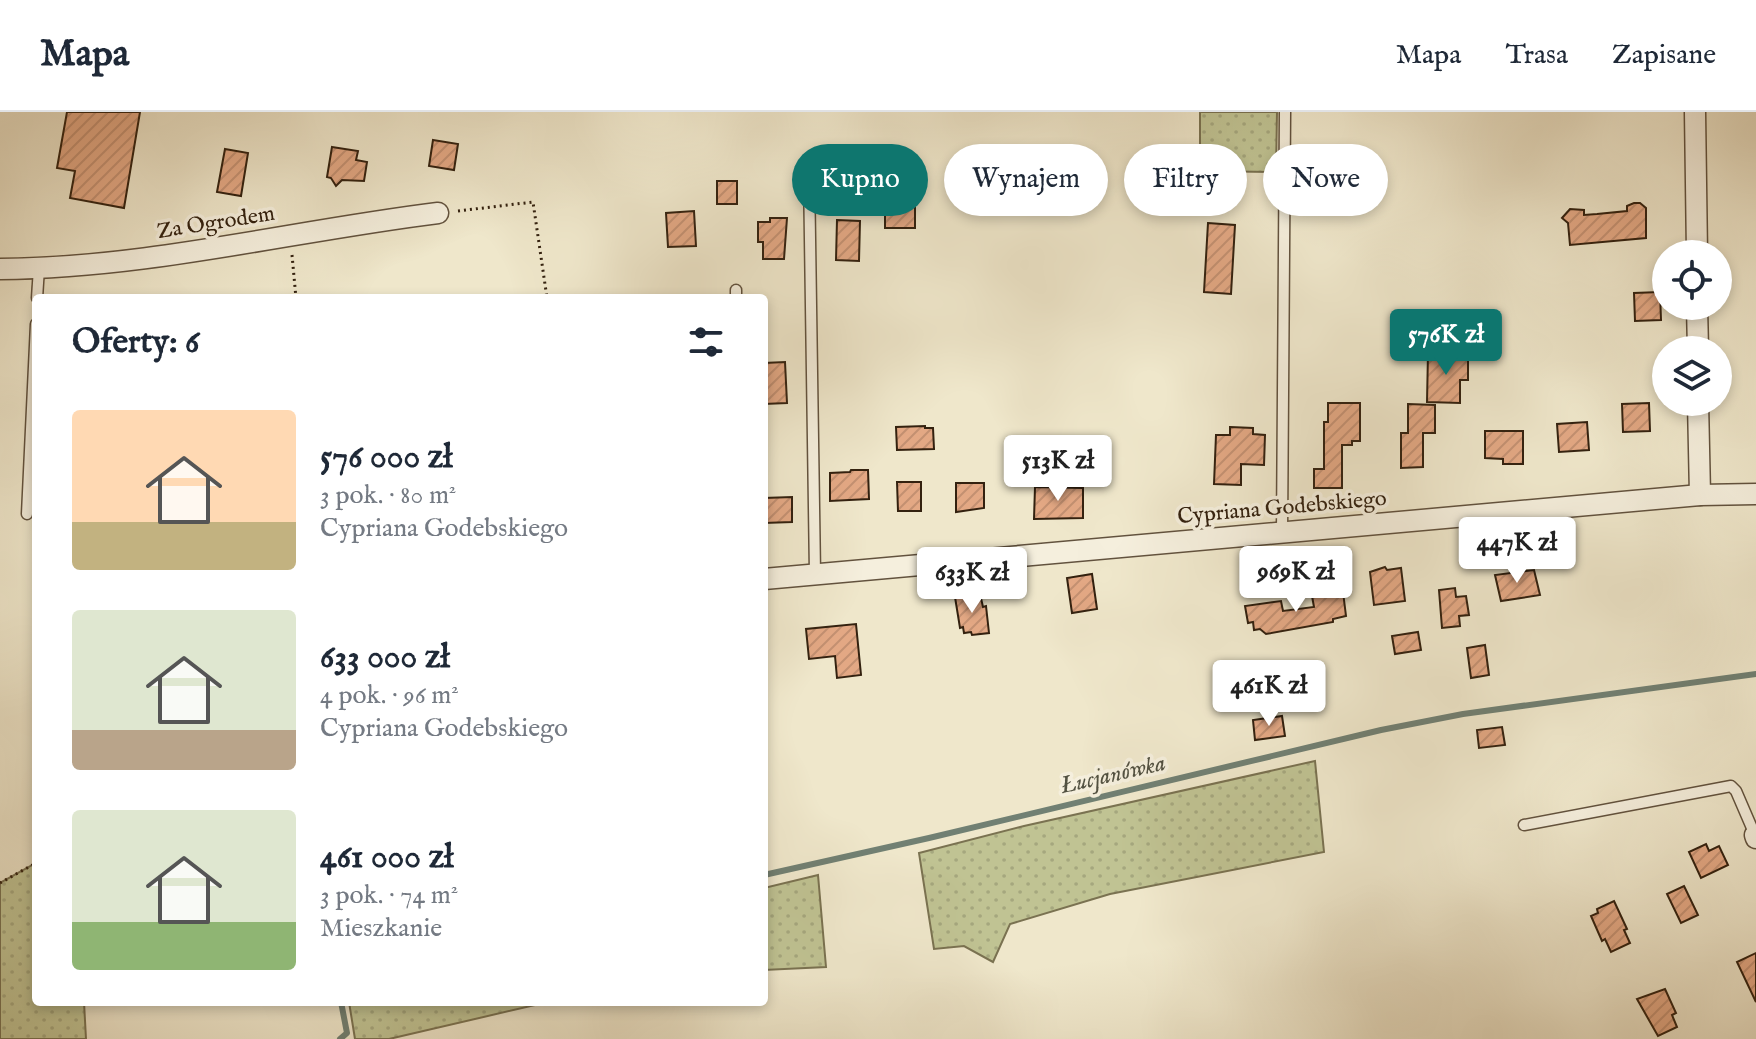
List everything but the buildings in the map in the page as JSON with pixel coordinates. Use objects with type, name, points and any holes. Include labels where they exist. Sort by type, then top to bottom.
[{"type":"street","points":[[1695,112],[1697,240]]},
{"type":"street","name":"Za Ogrodem","points":[[0,269],[163,256],[438,213]]},
{"type":"street","points":[[1698,416],[1700,495]]},
{"type":"street","name":"Cypriana Godebskiego","points":[[768,579],[1700,495],[1756,494]]},
{"type":"lane","points":[[1282,532],[1285,112]]},
{"type":"lane","points":[[810,216],[815,574]]},
{"type":"lane","points":[[37,294],[39,268]]},
{"type":"lane","points":[[27,514],[32,408]]},
{"type":"lane","points":[[1524,825],[1731,786],[1755,836]]},
{"type":"path","points":[[438,213],[533,202],[546,294]]},
{"type":"path","points":[[291,235],[296,294]]},
{"type":"path","points":[[0,883],[32,865]]},
{"type":"green space","points":[[1200,112],[1277,112],[1276,144],[1263,144],[1263,172],[1247,172],[1247,144],[1200,144]]},
{"type":"green space","points":[[1315,761],[1324,852],[1110,894],[1010,924],[993,962],[964,946],[934,949],[919,853],[1024,826]]},
{"type":"green space","points":[[32,865],[32,1006],[84,1006],[86,1039],[0,1039],[0,883]]},
{"type":"green space","points":[[818,875],[826,967],[768,970],[768,887]]},
{"type":"green space","points":[[350,1006],[531,1006],[389,1039],[355,1039]]},
{"type":"waterway","name":"Łucjanówka","points":[[768,874],[1381,730],[1463,714],[1756,674]]},
{"type":"waterway","name":"Łucjanówka","points":[[340,1039],[347,1033],[342,1006]]}]
